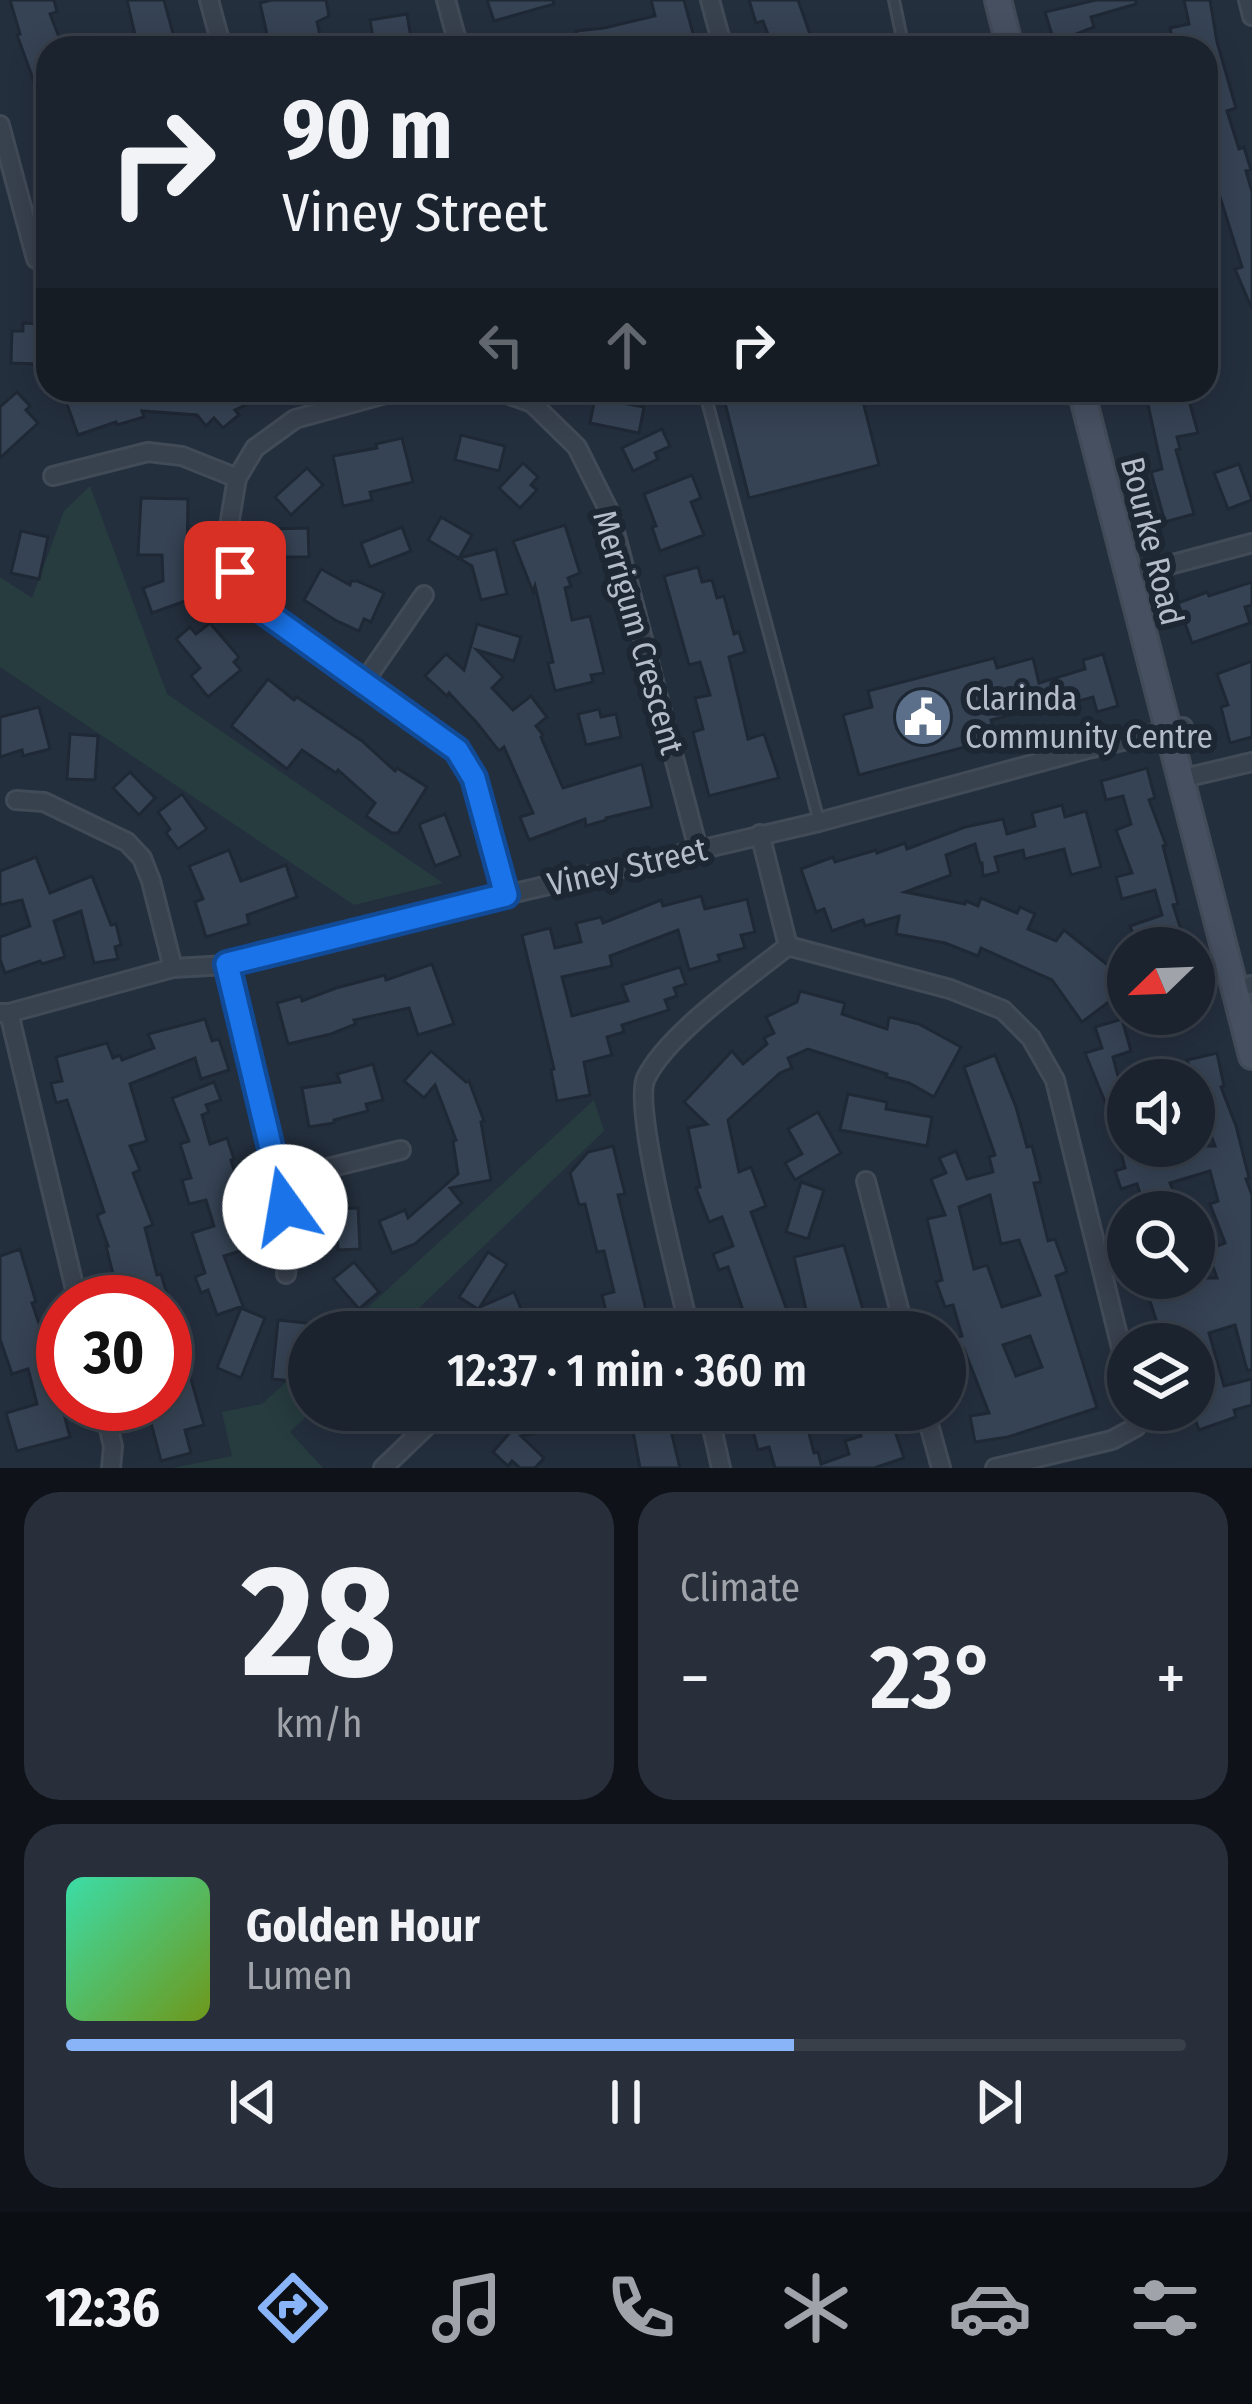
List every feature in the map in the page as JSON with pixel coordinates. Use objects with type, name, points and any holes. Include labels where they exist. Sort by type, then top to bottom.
[{"type":"main road","points":[[982,0],[992,36]]},
{"type":"main road","points":[[998,0],[1007,36]]},
{"type":"main road","name":"Bourke Road","points":[[1085,402],[1136,573],[1247,987],[1252,1056]]},
{"type":"main road","name":"Bourke Road","points":[[1100,402],[1136,573]]},
{"type":"street","points":[[209,0],[218,36]]},
{"type":"street","points":[[446,0],[456,36]]},
{"type":"street","points":[[710,0],[720,36]]},
{"type":"street","points":[[1248,0],[1252,16]]},
{"type":"street","points":[[0,125],[36,260]]},
{"type":"street","points":[[355,402],[295,418],[255,448],[237,478],[230,520],[235,572],[262,610],[457,750],[474,778],[506,895]]},
{"type":"street","name":"Merrigum Crescent","points":[[541,402],[577,447],[610,513],[698,850]]},
{"type":"street","points":[[53,476],[148,452],[182,456],[237,478]]},
{"type":"street","points":[[1136,573],[1252,543]]},
{"type":"street","points":[[364,682],[424,595]]},
{"type":"street","name":"Viney Street","points":[[5,1013],[173,968],[227,964],[819,822],[1088,748],[1176,729]]},
{"type":"street","points":[[1188,777],[1252,762]]},
{"type":"street","points":[[16,800],[44,802],[128,842],[142,858],[151,881],[173,968]]},
{"type":"street","points":[[760,834],[788,946]]},
{"type":"street","points":[[686,1311],[646,1134],[643,1083],[664,1048],[788,946]]},
{"type":"street","points":[[788,946],[950,989],[1004,1010],[1031,1038],[1054,1080],[1115,1323]]},
{"type":"street","points":[[227,964],[292,1234],[286,1274]]},
{"type":"street","points":[[5,1013],[71,1275]]},
{"type":"street","points":[[279,1180],[401,1150]]},
{"type":"street","points":[[866,1181],[900,1311]]},
{"type":"street","points":[[109,1431],[111,1468]]},
{"type":"street","points":[[383,1468],[421,1431]]},
{"type":"street","points":[[713,1431],[721,1468]]},
{"type":"street","points":[[931,1431],[940,1468]]},
{"type":"street","points":[[995,1468],[1112,1440],[1129,1431]]},
{"type":"lane","points":[[894,0],[902,36]]},
{"type":"lane","points":[[707,402],[819,822]]},
{"type":"green space","points":[[90,486],[167,694],[443,883],[354,905],[0,667],[0,577],[32,598],[64,511]]},
{"type":"green space","points":[[594,1100],[604,1131],[416,1311],[364,1311]]},
{"type":"green space","points":[[288,1380],[288,1431],[323,1468],[172,1468],[232,1456],[222,1412],[262,1404]]},
{"type":"building","points":[[10,0],[54,0],[57,12],[50,14],[59,36],[36,36],[36,87],[17,35]]},
{"type":"building","points":[[127,0],[164,0],[174,36],[135,36]]},
{"type":"building","points":[[326,0],[329,16],[317,22],[320,36],[267,36],[260,3]]},
{"type":"building","points":[[487,0],[553,0],[554,4],[494,21]]},
{"type":"building","points":[[651,0],[684,0],[694,36],[577,36],[576,31],[655,16]]},
{"type":"building","points":[[749,0],[798,0],[810,34],[769,36],[763,21],[756,23]]},
{"type":"building","points":[[1096,0],[1136,0],[1136,4],[1091,17],[1094,27],[1072,36],[1052,36],[1045,12]]},
{"type":"building","points":[[1184,0],[1210,0],[1216,36],[1172,36],[1170,28],[1189,24]]},
{"type":"building","points":[[407,14],[411,36],[373,36],[370,20]]},
{"type":"building","points":[[1218,45],[1236,108],[1227,111],[1251,170],[1246,171],[1252,192],[1252,309],[1235,269],[1242,267],[1218,191]]},
{"type":"building","points":[[23,323],[36,324],[36,364],[11,363],[12,331],[23,331]]},
{"type":"building","points":[[17,392],[38,423],[0,458],[0,407]]},
{"type":"building","points":[[66,402],[252,402],[235,410],[239,415],[223,428],[214,418],[206,426],[197,415],[142,411],[144,417],[78,435]]},
{"type":"building","points":[[594,402],[644,407],[639,433],[590,423]]},
{"type":"building","points":[[725,402],[863,402],[879,465],[749,498]]},
{"type":"building","points":[[1147,402],[1189,402],[1198,433],[1177,437],[1180,449],[1176,450],[1194,514],[1165,522],[1151,472],[1162,469]]},
{"type":"building","points":[[662,429],[670,446],[655,453],[658,459],[633,471],[622,448]]},
{"type":"building","points":[[461,435],[505,446],[499,471],[455,460]]},
{"type":"building","points":[[402,438],[413,482],[370,492],[372,500],[343,506],[333,456]]},
{"type":"building","points":[[523,463],[538,477],[531,485],[537,490],[520,508],[499,488]]},
{"type":"building","points":[[1239,464],[1252,500],[1228,509],[1214,473]]},
{"type":"building","points":[[307,468],[323,485],[291,515],[275,497]]},
{"type":"building","points":[[692,475],[701,498],[691,502],[704,535],[660,551],[644,494]]},
{"type":"building","points":[[141,498],[188,499],[187,564],[199,596],[152,613],[143,588],[163,581],[162,555],[138,555]]},
{"type":"building","points":[[441,517],[472,535],[459,558],[496,549],[507,594],[481,600],[472,566],[428,540]]},
{"type":"building","points":[[565,525],[580,573],[568,578],[571,586],[565,588],[572,620],[590,616],[604,673],[591,675],[593,682],[555,691],[535,586],[533,592],[513,541]]},
{"type":"building","points":[[402,527],[411,551],[370,567],[361,543]]},
{"type":"building","points":[[308,528],[309,557],[272,557],[271,529]]},
{"type":"building","points":[[21,531],[48,537],[39,579],[11,573]]},
{"type":"building","points":[[698,567],[702,582],[712,580],[717,598],[724,596],[734,634],[739,632],[745,652],[729,657],[748,739],[764,734],[779,778],[709,796],[693,732],[703,729],[695,698],[710,695],[700,662],[689,665],[664,576]]},
{"type":"building","points":[[321,569],[350,585],[357,581],[384,593],[371,622],[364,619],[359,631],[304,600]]},
{"type":"building","points":[[1252,582],[1252,605],[1245,607],[1250,623],[1192,643],[1178,603]]},
{"type":"building","points":[[210,623],[239,657],[234,662],[241,670],[208,697],[191,676],[200,668],[176,639],[190,627],[196,634]]},
{"type":"building","points":[[477,624],[521,637],[514,661],[477,650],[503,677],[492,688],[513,710],[531,696],[547,717],[536,726],[563,788],[642,764],[652,807],[586,826],[585,819],[529,840],[520,817],[533,813],[504,747],[499,751],[449,693],[447,696],[425,676],[446,654],[464,670]]},
{"type":"building","name":"Clarinda Community Centre","points":[[1103,654],[1118,706],[1097,712],[1093,697],[991,720],[994,730],[982,733],[984,742],[859,775],[843,715],[872,707],[868,691],[994,658],[997,668],[1033,658],[1039,683],[1085,669],[1083,660]]},
{"type":"building","points":[[1252,661],[1252,737],[1230,743],[1221,707],[1228,705],[1217,674]]},
{"type":"building","points":[[268,679],[362,741],[395,771],[427,787],[398,833],[366,816],[375,803],[338,770],[302,750],[287,769],[231,726]]},
{"type":"building","points":[[39,707],[50,749],[0,757],[0,717]]},
{"type":"building","points":[[599,709],[601,717],[616,714],[621,737],[586,745],[578,714]]},
{"type":"building","points":[[70,734],[98,736],[95,780],[67,779]]},
{"type":"building","points":[[1147,768],[1155,798],[1149,800],[1166,845],[1180,927],[1130,927],[1162,915],[1155,890],[1122,899],[1116,877],[1132,873],[1116,830],[1131,824],[1123,796],[1106,800],[1101,781]]},
{"type":"building","points":[[130,772],[155,798],[139,815],[113,788]]},
{"type":"building","points":[[182,794],[207,829],[178,849],[158,812]]},
{"type":"building","points":[[1062,805],[1065,817],[1086,811],[1101,867],[1071,875],[1064,849],[1025,859],[1023,850],[995,857],[999,872],[983,876],[975,844],[946,855],[951,875],[905,892],[978,906],[981,898],[1017,913],[1020,907],[1035,914],[1028,929],[1056,941],[1064,930],[1107,964],[1107,1003],[1082,1022],[1052,980],[981,948],[978,956],[945,943],[896,934],[899,916],[865,926],[863,920],[832,931],[824,909],[816,912],[801,869],[833,857],[835,862],[905,843],[907,849],[965,827],[1003,819],[1007,834],[1035,826],[1032,813]]},
{"type":"building","points":[[445,814],[461,856],[435,866],[419,824]]},
{"type":"building","points":[[229,850],[241,881],[286,865],[297,897],[247,915],[249,924],[206,937],[195,902],[203,899],[189,866]]},
{"type":"building","points":[[36,857],[50,893],[92,876],[111,925],[116,924],[121,945],[115,947],[118,959],[94,963],[81,911],[54,921],[65,957],[5,973],[0,937],[30,926],[22,900],[0,905],[0,871]]},
{"type":"building","points":[[701,896],[705,909],[747,899],[755,932],[741,935],[745,948],[689,970],[678,930],[610,956],[612,966],[562,977],[572,1016],[628,1001],[622,985],[680,967],[686,984],[674,988],[677,996],[665,1000],[669,1010],[622,1025],[624,1032],[607,1037],[612,1055],[584,1062],[590,1095],[557,1101],[554,1069],[522,935],[550,928],[555,948],[581,942],[576,923],[601,917],[603,923],[661,900],[663,906]]},
{"type":"building","points":[[432,964],[454,1024],[418,1035],[409,1008],[354,1020],[356,1024],[331,1034],[288,1044],[277,1003],[301,996],[302,1001],[385,975],[386,980]]},
{"type":"building","points":[[800,991],[845,1003],[842,1014],[887,1029],[889,1017],[919,1024],[961,1047],[934,1097],[887,1074],[808,1049],[788,1058],[792,1068],[780,1073],[728,1120],[739,1172],[751,1167],[766,1206],[751,1212],[787,1311],[743,1311],[728,1267],[719,1270],[713,1254],[733,1246],[722,1217],[709,1222],[696,1188],[700,1187],[688,1128],[707,1124],[684,1102],[732,1051],[743,1064],[767,1044],[764,1038],[774,1033],[766,1017],[797,1002]]},
{"type":"building","points":[[205,1019],[212,1041],[219,1039],[229,1070],[201,1079],[195,1058],[130,1084],[147,1141],[130,1146],[140,1170],[133,1173],[153,1225],[145,1228],[157,1275],[113,1275],[97,1215],[104,1212],[67,1100],[56,1103],[51,1083],[62,1081],[56,1057],[107,1043],[113,1058],[120,1055],[122,1060],[154,1048],[148,1034]]},
{"type":"building","points":[[1107,1023],[1107,1035],[1126,1035],[1131,1051],[1107,1059],[1107,1107],[1085,1053],[1102,1048],[1095,1027]]},
{"type":"building","points":[[431,1051],[469,1081],[484,1121],[491,1180],[450,1188],[462,1203],[415,1244],[392,1253],[379,1221],[405,1210],[408,1218],[458,1174],[456,1140],[435,1085],[424,1098],[404,1081]]},
{"type":"building","points":[[1217,1053],[1221,1087],[1236,1126],[1252,1195],[1252,1370],[1247,1370],[1235,1325],[1215,1331],[1215,1323],[1157,1323],[1149,1299],[1215,1299],[1215,1247],[1225,1243],[1215,1217],[1218,1201],[1210,1171],[1170,1183],[1173,1191],[1139,1191],[1137,1184],[1121,1189],[1115,1171],[1215,1167],[1215,1059],[1191,1059]]},
{"type":"building","points":[[995,1055],[1027,1147],[1032,1146],[1041,1182],[1034,1183],[1048,1241],[1055,1239],[1067,1272],[1056,1276],[1097,1408],[1008,1437],[975,1442],[970,1416],[989,1413],[966,1354],[966,1311],[945,1307],[936,1282],[942,1280],[927,1219],[945,1215],[931,1179],[946,1173],[939,1158],[956,1151],[967,1179],[993,1172],[989,1157],[995,1155],[964,1067]],"holes":[[[990,1195],[1001,1244],[1019,1240],[1040,1295],[1002,1307],[987,1265],[974,1269],[959,1207]],[[1030,1336],[1042,1367],[1016,1376],[1003,1345]]]},
{"type":"building","points":[[373,1064],[383,1100],[366,1104],[368,1111],[309,1127],[302,1088],[340,1082],[337,1074]]},
{"type":"building","points":[[214,1082],[221,1100],[206,1105],[209,1112],[202,1115],[210,1144],[227,1138],[234,1159],[240,1190],[226,1194],[243,1250],[224,1256],[243,1306],[217,1315],[208,1290],[201,1293],[195,1277],[205,1273],[192,1233],[214,1226],[206,1200],[189,1204],[182,1180],[191,1178],[180,1144],[189,1141],[172,1098]]},
{"type":"building","points":[[848,1094],[887,1102],[886,1109],[932,1117],[927,1146],[840,1130]]},
{"type":"building","points":[[818,1112],[841,1153],[795,1180],[785,1163],[802,1154],[788,1129]]},
{"type":"building","points":[[613,1146],[625,1194],[618,1195],[646,1310],[606,1311],[602,1295],[614,1292],[604,1251],[597,1252],[585,1204],[579,1205],[570,1173],[588,1152]]},
{"type":"building","points":[[801,1182],[824,1190],[808,1239],[786,1232]]},
{"type":"building","points":[[358,1208],[360,1249],[338,1250],[336,1209]]},
{"type":"building","points":[[844,1245],[863,1311],[806,1311],[794,1257]]},
{"type":"building","points":[[20,1249],[36,1302],[32,1303],[36,1400],[28,1369],[12,1374],[0,1339],[0,1256]]},
{"type":"building","points":[[488,1252],[507,1264],[480,1307],[514,1292],[522,1311],[481,1311],[459,1297]]},
{"type":"building","points":[[354,1262],[379,1292],[359,1309],[333,1279]]},
{"type":"building","points":[[241,1308],[265,1318],[241,1378],[217,1368]]},
{"type":"building","points":[[278,1320],[288,1321],[288,1381],[272,1379]]},
{"type":"building","points":[[1215,1354],[1224,1386],[1252,1379],[1252,1405],[1234,1410],[1236,1417],[1215,1424]]},
{"type":"building","points":[[192,1383],[204,1425],[192,1428]]},
{"type":"building","points":[[36,1404],[36,1431],[68,1431],[70,1437],[17,1451],[6,1413]]},
{"type":"building","points":[[153,1431],[185,1431],[191,1453],[161,1461]]},
{"type":"building","points":[[511,1431],[546,1431],[521,1436],[544,1458],[535,1468],[520,1468],[512,1461],[508,1466],[493,1452]]},
{"type":"building","points":[[633,1431],[671,1431],[680,1468],[640,1468]]},
{"type":"building","points":[[753,1431],[808,1431],[821,1464],[849,1454],[845,1441],[861,1436],[860,1431],[895,1431],[904,1458],[874,1468],[775,1468],[769,1447],[758,1450]]},
{"type":"place","name":"Clarinda Community Centre","points":[[923,717]]},
{"type":"route","points":[[235,572],[262,610],[457,750],[474,778],[506,895],[227,964],[285,1207]]}]
